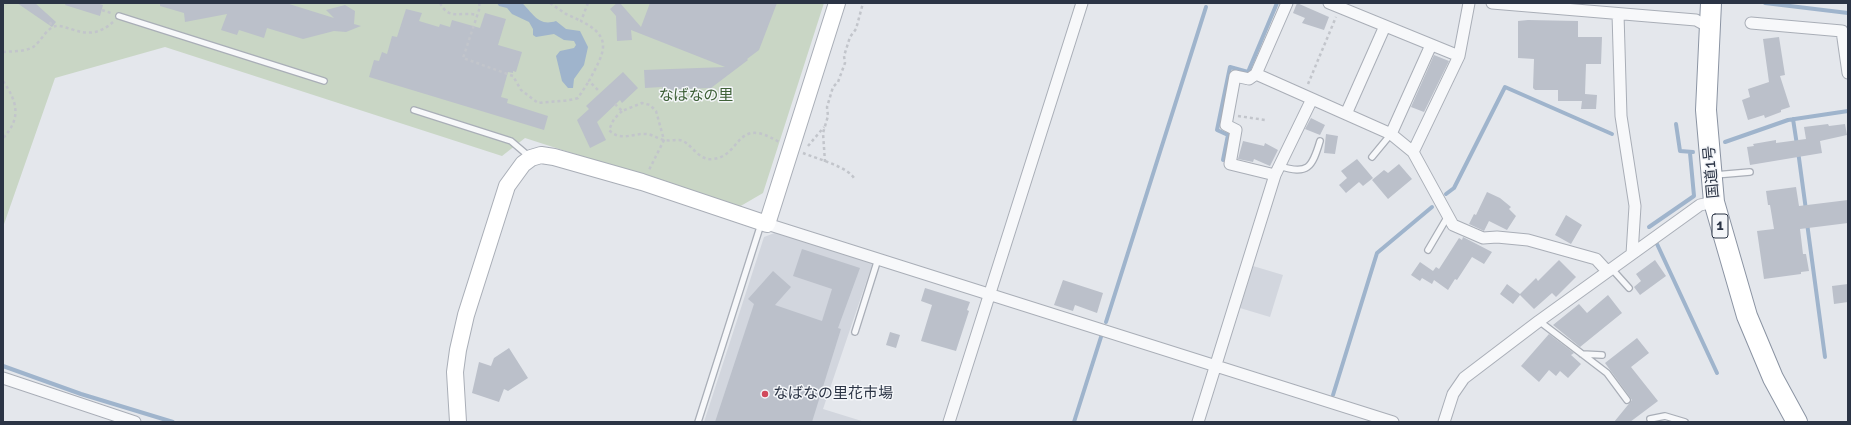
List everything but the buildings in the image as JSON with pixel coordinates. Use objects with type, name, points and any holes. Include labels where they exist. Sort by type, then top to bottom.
[{"type":"highway","name":"国道1号","points":[[1710,15],[1706,110],[1714,202],[1747,316],[1773,378],[1797,422]]},
{"type":"street","points":[[764,222],[797,151],[837,3]]},
{"type":"street","points":[[949,422],[1082,3]]},
{"type":"street","points":[[1277,170],[1230,164],[1236,130],[1226,125],[1235,76],[1249,79],[1256,74],[1287,3]]},
{"type":"street","points":[[1329,3],[1459,56]]},
{"type":"street","points":[[1413,152],[1459,56],[1469,3]]},
{"type":"street","points":[[1492,3],[1596,8],[1618,14],[1696,20],[1710,15]]},
{"type":"street","points":[[1618,14],[1621,116],[1634,206],[1632,254]]},
{"type":"street","points":[[1751,23],[1842,31],[1848,73]]},
{"type":"street","points":[[1346,114],[1385,26]]},
{"type":"street","points":[[1391,134],[1431,45]]},
{"type":"street","points":[[1256,74],[1391,134],[1413,152],[1452,225],[1483,238],[1497,237],[1528,240],[1596,259],[1609,270]]},
{"type":"street","points":[[1198,422],[1277,170],[1307,97]]},
{"type":"street","points":[[458,422],[455,372],[466,315],[507,186],[523,164],[531,158],[541,155],[554,157],[642,182],[878,259],[1392,422]]},
{"type":"street","points":[[1444,422],[1453,394],[1464,378],[1539,321],[1700,205],[1714,202]]},
{"type":"street","points":[[3,378],[110,418],[135,422]]},
{"type":"lane","points":[[119,16],[324,81]]},
{"type":"lane","points":[[414,110],[511,141],[531,158]]},
{"type":"lane","points":[[1372,157],[1391,134]]},
{"type":"lane","points":[[1277,170],[1299,170],[1309,167],[1314,162],[1320,141]]},
{"type":"lane","points":[[1711,175],[1750,172]]},
{"type":"lane","points":[[1428,250],[1448,216]]},
{"type":"lane","points":[[698,422],[764,222]]},
{"type":"lane","points":[[855,332],[878,259]]},
{"type":"lane","points":[[1609,270],[1629,288]]},
{"type":"lane","points":[[1539,321],[1607,373],[1627,400]]},
{"type":"lane","points":[[1582,354],[1602,356]]},
{"type":"lane","points":[[1650,419],[1666,416],[1685,422]]},
{"type":"path","points":[[440,3],[443,10],[449,14],[470,14],[477,16]]},
{"type":"path","points":[[479,3],[480,7],[463,58],[513,76],[521,90],[538,103],[552,101],[568,102],[578,98],[589,80],[604,50],[602,37],[594,28],[566,14],[550,3]]},
{"type":"path","points":[[581,21],[588,3]]},
{"type":"path","points":[[826,162],[823,134],[833,87],[838,82],[845,63],[844,56],[850,37],[856,30],[863,3]]},
{"type":"path","points":[[1307,97],[1340,8]]},
{"type":"path","points":[[3,52],[23,50],[34,46],[52,27],[57,26],[83,33],[95,32],[106,28],[119,16]]},
{"type":"path","points":[[50,22],[52,27]]},
{"type":"path","points":[[3,80],[14,100],[16,111],[15,122],[10,131],[3,138]]},
{"type":"path","points":[[589,80],[600,92]]},
{"type":"path","points":[[642,182],[664,140],[656,112],[650,105],[642,103],[622,111],[614,119],[609,130],[614,135],[626,137],[647,134],[664,140],[681,140],[697,154],[705,158],[713,159],[724,155],[745,135],[751,133],[761,134],[772,137],[797,151],[852,174],[855,180]]},
{"type":"path","points":[[615,104],[622,111]]},
{"type":"path","points":[[1228,114],[1265,120]]},
{"type":"path","points":[[797,151],[825,126]]},
{"type":"shaded area","points":[[777,232],[873,262],[823,409],[865,422],[704,422],[764,237]]},
{"type":"shaded area","points":[[1253,266],[1283,275],[1270,317],[1240,308]]},
{"type":"green space","name":"なばなの里","points":[[3,3],[824,3],[763,193],[739,207],[525,138],[502,156],[165,47],[55,78],[3,227]]},
{"type":"water","points":[[497,3],[522,3],[540,21],[556,21],[566,29],[580,31],[588,47],[584,65],[574,79],[573,88],[568,88],[562,81],[556,56],[560,51],[574,48],[576,45],[574,41],[564,40],[554,34],[536,37],[533,35],[533,29],[529,22],[512,14],[507,8],[499,6]]},
{"type":"waterway","points":[[1223,160],[1228,135],[1217,130],[1230,67],[1248,72],[1277,3]]},
{"type":"waterway","points":[[1765,3],[1848,13]]},
{"type":"waterway","points":[[1106,322],[1206,7]]},
{"type":"waterway","points":[[1446,194],[1454,188],[1505,87],[1612,134]]},
{"type":"waterway","points":[[1725,142],[1788,120],[1848,111]]},
{"type":"waterway","points":[[1793,119],[1797,145]]},
{"type":"waterway","points":[[1676,124],[1680,151],[1693,152]]},
{"type":"waterway","points":[[1798,151],[1806,210]]},
{"type":"waterway","points":[[1649,227],[1694,196],[1690,153]]},
{"type":"waterway","points":[[1333,395],[1377,253],[1432,207]]},
{"type":"waterway","points":[[1807,223],[1825,357]]},
{"type":"waterway","points":[[1657,244],[1717,373]]},
{"type":"waterway","points":[[1074,422],[1101,337]]},
{"type":"waterway","points":[[3,366],[81,394],[173,422]]},
{"type":"place","name":"なばなの里花市場","points":[[765,394]]}]
